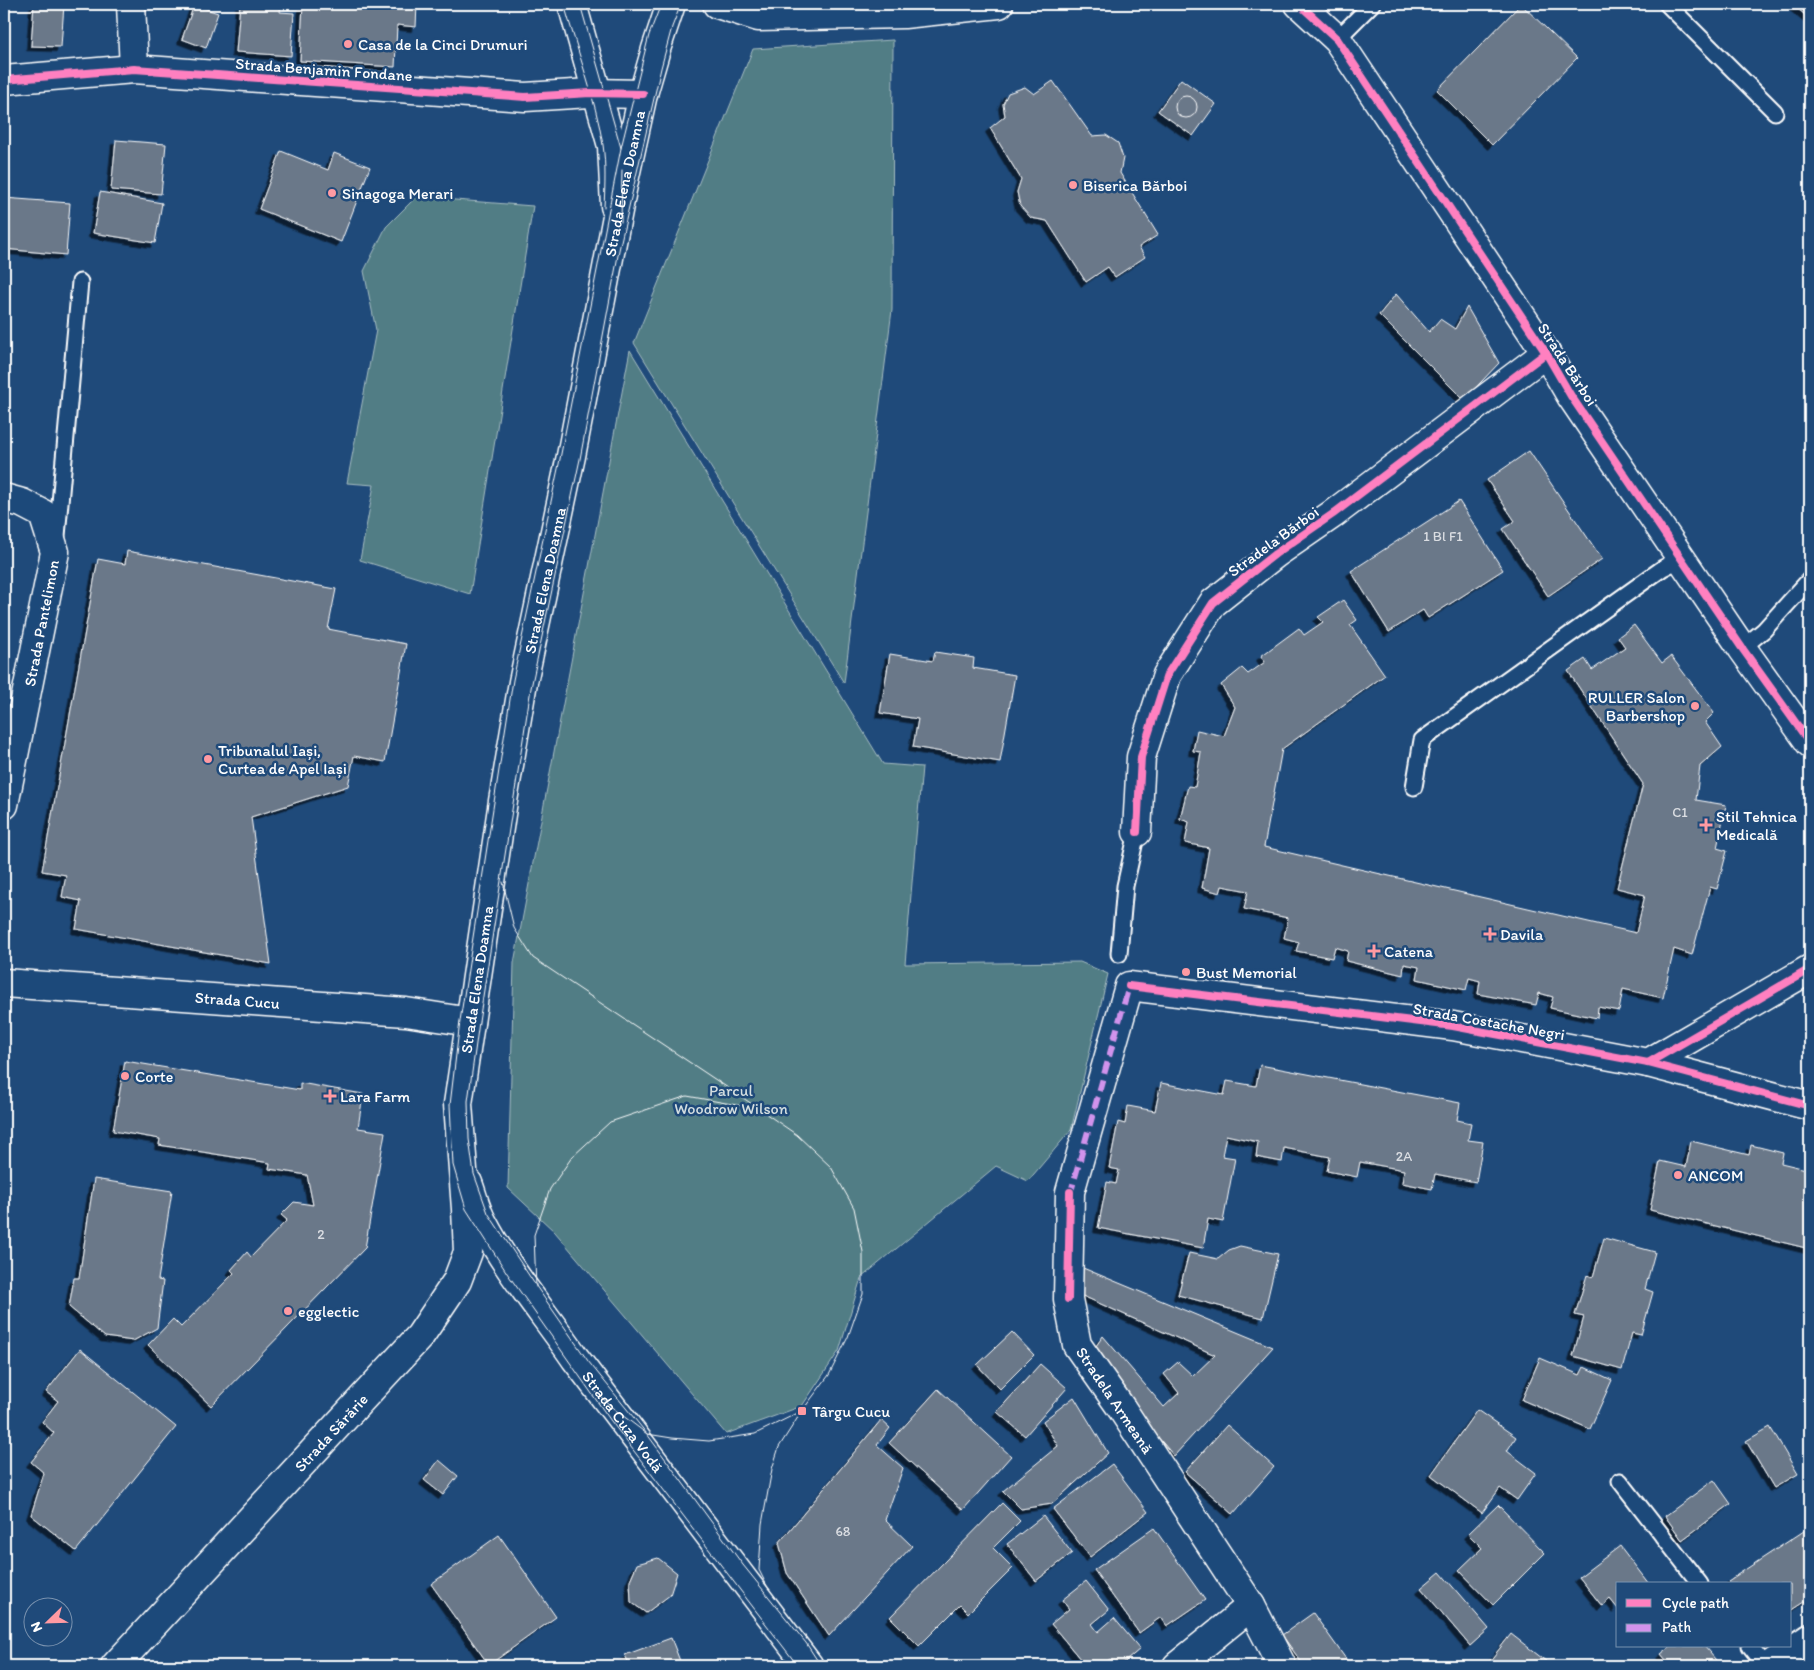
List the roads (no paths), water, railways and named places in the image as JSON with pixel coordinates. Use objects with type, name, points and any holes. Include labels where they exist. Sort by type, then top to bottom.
[{"type":"street","points":[[131,4],[134,69]]},
{"type":"street","points":[[572,4],[612,146],[616,222]]},
{"type":"street","name":"Strada Elena Doamna","points":[[462,1164],[458,1104],[503,801],[523,682],[571,456],[616,222],[644,94],[671,4]]},
{"type":"street","points":[[717,4],[758,17],[904,14],[998,4]]},
{"type":"street","name":"Strada Bărboi","points":[[1298,4],[1337,39],[1546,353],[1571,396],[1742,648],[1810,743]]},
{"type":"street","name":"Strada Benjamin Fondane","points":[[4,80],[134,69],[525,97],[598,93],[644,94]]},
{"type":"street","name":"Stradela Bărboi","points":[[1137,832],[1141,758],[1167,675],[1213,603],[1275,554],[1333,514],[1546,353]]},
{"type":"street","name":"Strada Pantelimon","points":[[4,498],[22,503],[43,514],[55,552],[4,805]]},
{"type":"street","points":[[1648,1063],[1810,969]]},
{"type":"street","name":"Strada Cucu","points":[[4,983],[406,1012],[470,1022]]},
{"type":"street","name":"Strada Costache Negri","points":[[1129,986],[1453,1026],[1648,1063],[1810,1106]]},
{"type":"street","name":"Stradela Armeană","points":[[1129,986],[1070,1192],[1068,1299],[1077,1345],[1122,1409],[1251,1606],[1282,1666]]},
{"type":"street","name":"Strada Sărărie","points":[[115,1666],[420,1336],[457,1280],[468,1252],[462,1164]]},
{"type":"street","name":"Strada Cuza Vodă","points":[[462,1164],[482,1221],[504,1260],[548,1319],[574,1358],[809,1666]]},
{"type":"street","points":[[1177,1666],[1251,1606]]},
{"type":"street","points":[[1767,1666],[1810,1638]]},
{"type":"lane","points":[[1337,39],[1372,4]]},
{"type":"lane","points":[[1667,4],[1775,112]]},
{"type":"lane","points":[[55,552],[80,282]]},
{"type":"lane","points":[[1414,787],[1422,740],[1663,568],[1681,559]]},
{"type":"lane","points":[[1742,648],[1764,630],[1810,579]]},
{"type":"lane","points":[[1119,954],[1125,886],[1137,832]]},
{"type":"lane","points":[[1620,1482],[1698,1582]]},
{"type":"lane","points":[[1752,1648],[1767,1666]]},
{"type":"tram line","points":[[564,4],[600,127],[605,160],[604,207]]},
{"type":"tram line","points":[[580,4],[621,148]]},
{"type":"tram line","points":[[661,4],[649,35],[621,148],[559,464],[513,680],[460,1021],[450,1105],[453,1165],[466,1209],[507,1273],[611,1421],[798,1666]]},
{"type":"tram line","points":[[681,4],[672,27],[661,68],[619,250],[580,459],[531,688],[468,1101],[469,1139],[474,1174],[488,1213],[536,1286],[588,1361],[647,1434],[743,1565],[806,1643],[821,1666]]},
{"type":"tram line","points":[[621,222],[622,170]]},
{"type":"tram line","points":[[503,882],[514,928],[533,958],[755,1106]]},
{"type":"tram line","points":[[536,1287],[534,1235],[550,1189],[572,1157],[610,1122],[687,1096],[759,1109],[797,1135],[831,1167],[854,1208],[863,1252],[863,1294],[848,1337],[829,1375],[802,1411],[779,1447],[772,1469],[762,1524],[759,1570],[768,1588]]},
{"type":"tram line","points":[[596,1392],[614,1409],[647,1434],[672,1438],[709,1441],[755,1434],[802,1411]]},
{"type":"place","name":"Casa de la Cinci Drumuri","points":[[348,44]]},
{"type":"place","name":"Biserica Bărboi","points":[[1073,185]]},
{"type":"place","name":"Sinagoga Merari","points":[[332,193]]},
{"type":"place","name":"RULLER Salon Barbershop","points":[[1695,706]]},
{"type":"place","name":"Tribunalul Iași, Curtea de Apel Iași","points":[[208,759]]},
{"type":"place","name":"Stil Tehnica Medicală","points":[[1706,825]]},
{"type":"place","name":"Davila","points":[[1490,934]]},
{"type":"place","name":"Catena","points":[[1374,951]]},
{"type":"place","name":"Bust Memorial","points":[[1186,972]]},
{"type":"place","name":"Corte","points":[[125,1076]]},
{"type":"place","name":"Lara Farm","points":[[330,1096]]},
{"type":"place","name":"ANCOM","points":[[1678,1175]]},
{"type":"place","name":"egglectic","points":[[288,1311]]},
{"type":"place","name":"Târgu Cucu","points":[[802,1411]]},
{"type":"park label","name":"Parcul Woodrow Wilson","points":[[731,1099]]}]
